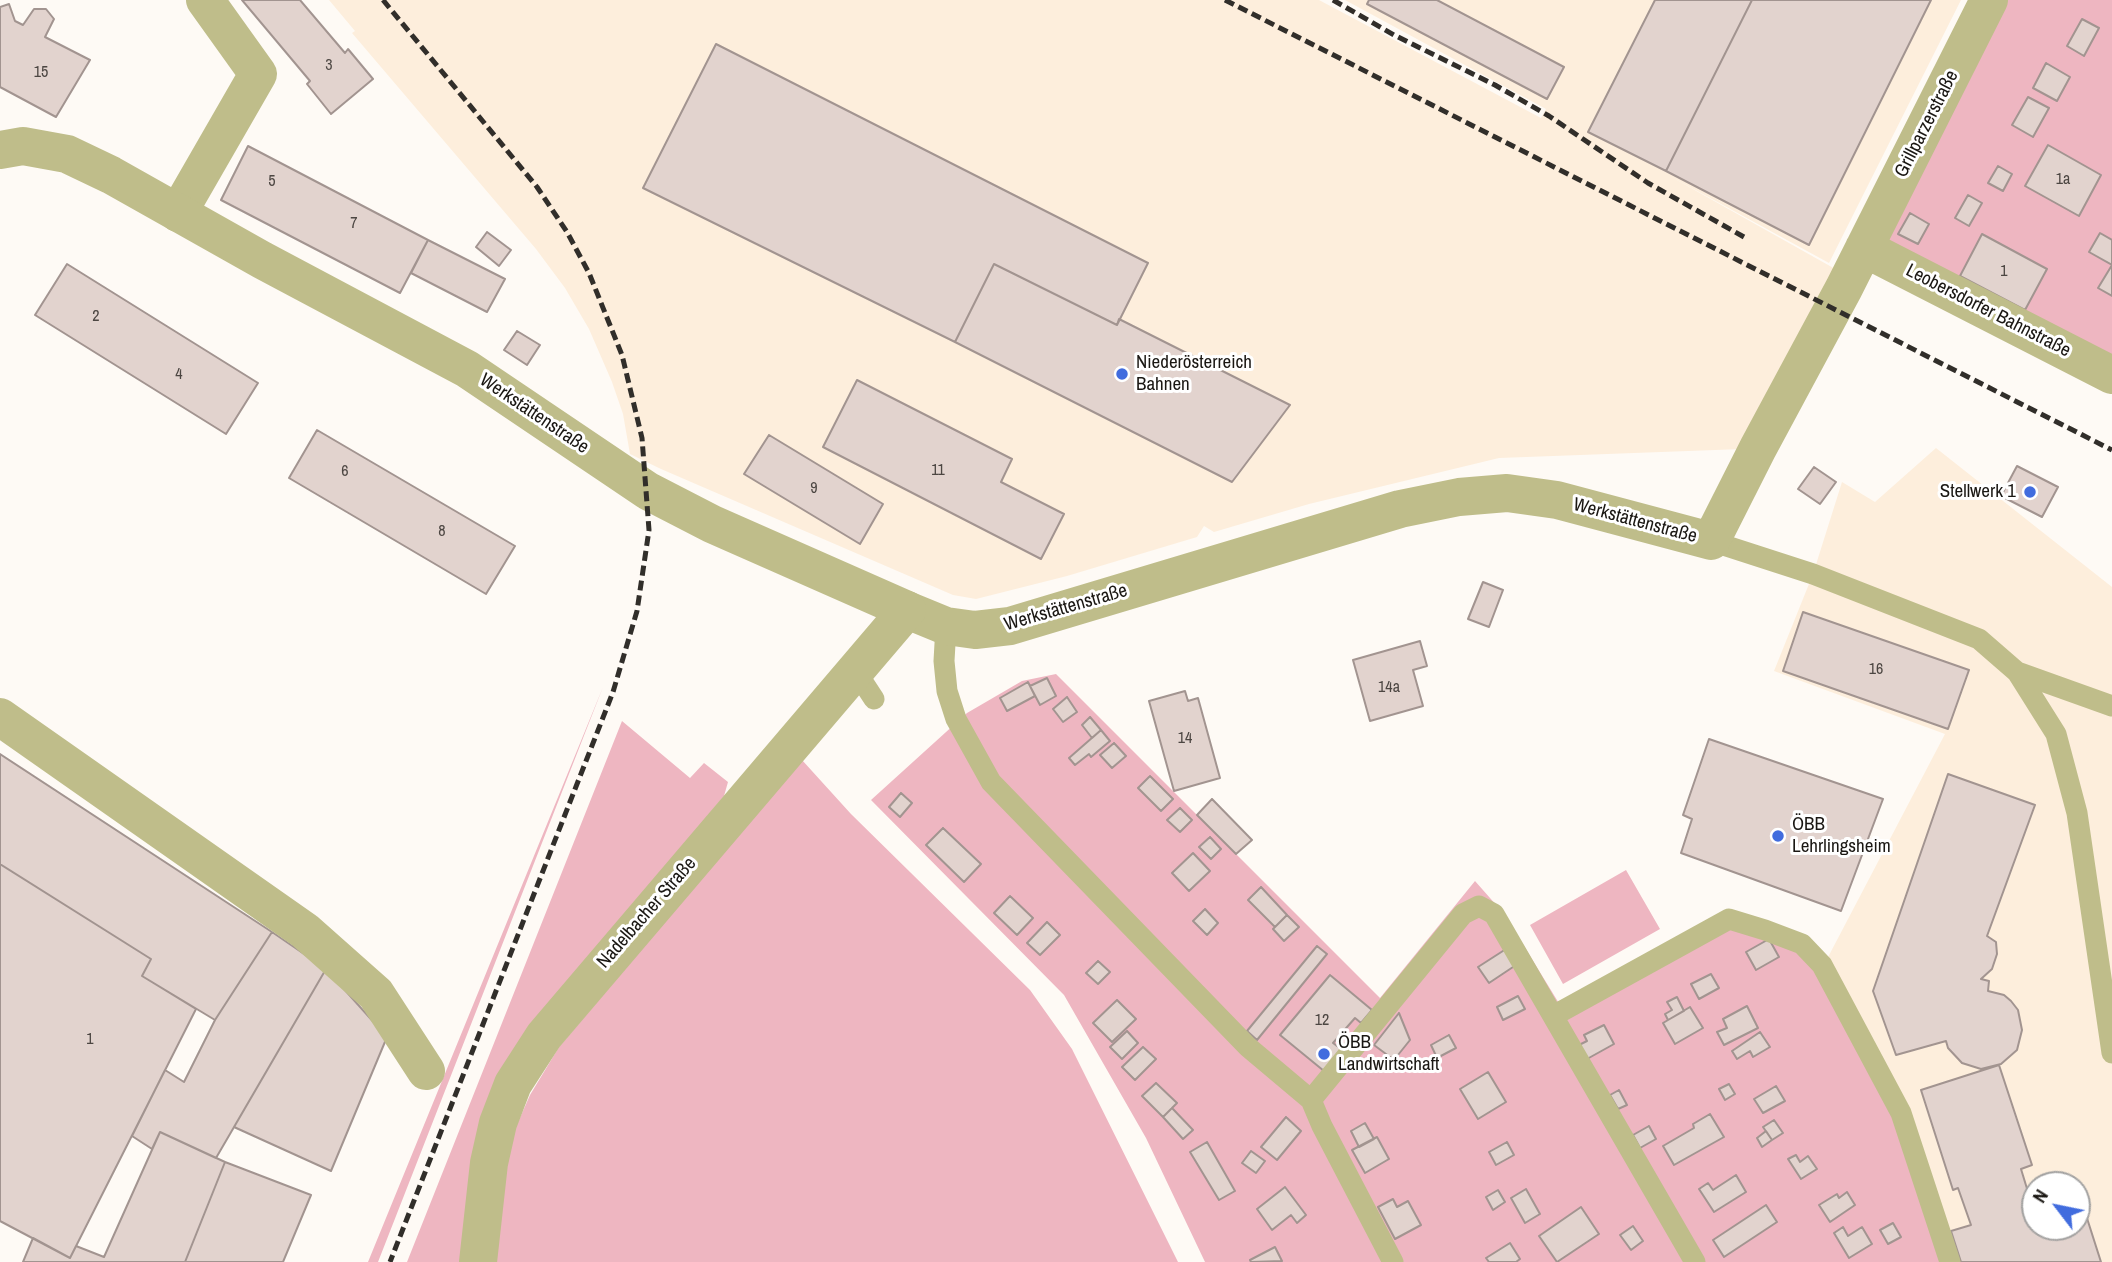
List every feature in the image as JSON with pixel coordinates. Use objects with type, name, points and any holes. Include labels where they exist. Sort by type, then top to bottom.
[{"type":"street","points":[[178,213],[258,74],[205,0]]},
{"type":"street","name":"Grillparzerstraße","points":[[1864,248],[1989,0]]},
{"type":"street","name":"Werkstättenstraße","points":[[0,150],[23,146],[67,153],[467,369],[648,491],[712,524],[907,610],[946,626],[975,630],[1010,626],[1400,509],[1459,497],[1507,493],[1556,500],[1711,541],[1864,248]]},
{"type":"street","name":"Leobersdorfer Bahnstraße","points":[[1864,248],[2112,374]]},
{"type":"street","name":"Nadelbacher Straße","points":[[478,1262],[489,1163],[498,1123],[513,1084],[538,1046],[592,977],[865,685],[907,610]]},
{"type":"street","points":[[0,717],[305,931],[376,994],[426,1070]]},
{"type":"lane","points":[[1711,541],[1813,573],[1979,639],[2017,672],[2056,734],[2077,813],[2112,1052]]},
{"type":"lane","points":[[946,626],[944,661],[947,691],[956,719],[991,782],[1248,1047],[1311,1100],[1393,1262]]},
{"type":"lane","points":[[2017,672],[2112,706]]},
{"type":"lane","points":[[1311,1100],[1462,914],[1479,906],[1494,914],[1695,1262]]},
{"type":"lane","points":[[1553,1016],[1728,919],[1802,944],[1822,965],[1901,1113],[1950,1262]]},
{"type":"shaded area","points":[[329,0],[1319,0],[1541,118],[1546,109],[1345,0],[1961,0],[1829,263],[1668,175],[1837,270],[1742,449],[1499,458],[1309,504],[1214,532],[1204,526],[1197,537],[1067,576],[976,599],[953,595],[630,454],[623,414],[612,382],[589,329],[565,288],[536,249],[352,33],[355,31]]},
{"type":"shaded area","points":[[1989,0],[2112,0],[2112,375],[1864,248]]},
{"type":"shaded area","points":[[1936,448],[2112,587],[2112,1262],[1954,1262],[1826,961],[1945,734],[1774,671],[1813,574],[1842,482],[1875,502]]},
{"type":"shaded area","points":[[1056,674],[1380,998],[1475,881],[1505,915],[1560,1005],[1730,911],[1826,961],[1954,1262],[1205,1262],[1146,1138],[1064,995],[871,800],[967,713],[1022,681]]},
{"type":"shaded area","points":[[603,687],[378,1262],[368,1262]]},
{"type":"shaded area","points":[[622,721],[690,778],[704,763],[728,782],[724,796],[533,1027],[463,1262],[407,1262]]},
{"type":"shaded area","points":[[802,760],[851,814],[1030,990],[1072,1049],[1178,1262],[495,1262],[507,1166],[515,1129],[530,1095],[559,1047]]},
{"type":"shaded area","points":[[1626,870],[1660,929],[1563,984],[1530,925]]},
{"type":"building","points":[[242,0],[300,0],[345,53],[348,49],[373,79],[331,114],[307,84],[310,81]]},
{"type":"building","points":[[1369,0],[1437,0],[1564,67],[1547,99],[1367,4]]},
{"type":"building","points":[[1655,0],[1752,0],[1666,171],[1588,132]]},
{"type":"building","points":[[1752,0],[1931,0],[1809,245],[1666,171]]},
{"type":"building","points":[[9,4],[15,21],[23,25],[34,9],[46,9],[54,19],[45,37],[90,60],[56,117],[0,87],[0,7]]},
{"type":"building","points":[[2082,19],[2099,28],[2084,56],[2067,46]]},
{"type":"building","points":[[716,44],[1148,263],[1117,325],[994,264],[955,342],[643,188]]},
{"type":"building","points":[[2046,63],[2070,77],[2057,101],[2033,88]]},
{"type":"building","points":[[2028,97],[2049,108],[2033,137],[2012,125]]},
{"type":"building","points":[[2048,145],[2101,175],[2079,216],[2025,186]]},
{"type":"building","points":[[248,146],[428,240],[400,293],[221,200]]},
{"type":"building","points":[[1998,166],[2012,174],[2003,191],[1988,183]]},
{"type":"building","points":[[1968,195],[1982,203],[1969,226],[1955,218]]},
{"type":"building","points":[[1910,213],[1929,224],[1918,244],[1898,234]]},
{"type":"building","points":[[487,232],[511,250],[499,266],[476,247]]},
{"type":"building","points":[[2100,233],[2112,240],[2112,265],[2089,252]]},
{"type":"building","points":[[1982,234],[2047,269],[2025,310],[1960,276]]},
{"type":"building","points":[[428,240],[505,279],[487,312],[411,273]]},
{"type":"building","points":[[67,264],[258,383],[226,434],[35,315]]},
{"type":"building","name":"Niederösterreich Bahnen","points":[[994,264],[1117,325],[1119,319],[1290,405],[1232,482],[955,342]]},
{"type":"building","points":[[2112,265],[2112,296],[2098,288]]},
{"type":"building","points":[[517,331],[540,345],[527,365],[504,350]]},
{"type":"building","points":[[857,380],[1012,459],[1001,482],[1064,514],[1041,559],[823,447]]},
{"type":"building","points":[[317,430],[515,546],[486,594],[289,478]]},
{"type":"building","points":[[769,435],[883,504],[860,544],[744,474]]},
{"type":"building","name":"Stellwerk 1","points":[[2017,466],[2058,487],[2042,517],[2001,496]]},
{"type":"building","points":[[1814,467],[1836,482],[1820,504],[1798,489]]},
{"type":"building","points":[[1483,582],[1503,590],[1489,627],[1468,619]]},
{"type":"building","points":[[1803,612],[1969,670],[1948,729],[1783,671]]},
{"type":"building","points":[[1420,641],[1427,666],[1413,670],[1423,706],[1370,721],[1353,660]]},
{"type":"building","points":[[1047,678],[1056,696],[1040,705],[1030,686]]},
{"type":"building","points":[[1028,682],[1035,696],[1007,711],[1000,698]]},
{"type":"building","points":[[1185,691],[1188,701],[1198,698],[1220,778],[1174,791],[1149,701]]},
{"type":"building","points":[[1067,697],[1077,712],[1063,722],[1053,709]]},
{"type":"building","points":[[1090,717],[1101,730],[1092,738],[1082,725]]},
{"type":"building","points":[[1101,730],[1110,741],[1091,757],[1089,754],[1075,765],[1069,758]]},
{"type":"building","name":"ÖBB Lehrlingsheim","points":[[1709,739],[1883,799],[1841,911],[1681,853],[1692,819],[1683,815]]},
{"type":"building","points":[[1114,743],[1126,756],[1112,768],[1100,755]]},
{"type":"building","points":[[0,754],[272,932],[215,1020],[142,976],[151,959],[0,864]]},
{"type":"building","points":[[1948,774],[2035,805],[1987,936],[1996,942],[1997,954],[1992,969],[1981,979],[1989,981],[1988,991],[2004,995],[2011,1001],[2018,1010],[2022,1030],[2017,1050],[2001,1064],[1981,1069],[1962,1063],[1948,1048],[1946,1041],[1896,1055],[1873,991]]},
{"type":"building","points":[[1150,776],[1173,799],[1161,811],[1138,788]]},
{"type":"building","points":[[901,793],[912,803],[900,817],[889,807]]},
{"type":"building","points":[[1212,799],[1252,840],[1236,854],[1197,815]]},
{"type":"building","points":[[1180,808],[1192,820],[1180,832],[1167,820]]},
{"type":"building","points":[[943,828],[981,864],[964,882],[926,845]]},
{"type":"building","points":[[1210,837],[1221,849],[1211,859],[1199,847]]},
{"type":"building","points":[[1193,853],[1210,871],[1189,891],[1172,873]]},
{"type":"building","points":[[0,864],[151,959],[142,976],[196,1009],[70,1258],[0,1221]]},
{"type":"building","points":[[1261,887],[1287,915],[1275,927],[1248,900]]},
{"type":"building","points":[[1010,896],[1033,918],[1017,935],[994,913]]},
{"type":"building","points":[[1205,909],[1218,923],[1207,935],[1193,921]]},
{"type":"building","points":[[1287,915],[1299,927],[1284,941],[1273,929]]},
{"type":"building","points":[[1047,922],[1060,935],[1040,955],[1027,943]]},
{"type":"building","points":[[272,932],[326,969],[216,1158],[160,1132],[152,1149],[132,1136],[165,1070],[184,1082],[215,1020]]},
{"type":"building","points":[[1769,939],[1779,957],[1756,970],[1746,952]]},
{"type":"building","points":[[1317,946],[1327,954],[1257,1040],[1247,1031]]},
{"type":"building","points":[[1506,949],[1516,965],[1489,983],[1478,967]]},
{"type":"building","points":[[1098,961],[1110,972],[1098,984],[1086,973]]},
{"type":"building","points":[[326,969],[387,1037],[331,1171],[234,1127]]},
{"type":"building","points":[[1711,974],[1719,988],[1699,999],[1691,984]]},
{"type":"building","points":[[1330,975],[1372,1010],[1361,1023],[1355,1018],[1333,1043],[1341,1049],[1324,1071],[1280,1035]]},
{"type":"building","points":[[1518,996],[1525,1009],[1503,1020],[1497,1007]]},
{"type":"building","points":[[1677,997],[1684,1011],[1668,1020],[1665,1014],[1672,1010],[1667,1002]]},
{"type":"building","points":[[1117,1000],[1136,1019],[1112,1042],[1093,1023]]},
{"type":"building","points":[[1747,1006],[1758,1028],[1724,1045],[1717,1032],[1727,1028],[1723,1019]]},
{"type":"building","points":[[1690,1007],[1703,1028],[1675,1044],[1663,1023]]},
{"type":"building","points":[[1399,1013],[1410,1040],[1394,1060],[1374,1045]]},
{"type":"building","points":[[1604,1025],[1614,1044],[1587,1059],[1579,1045],[1587,1041],[1584,1035]]},
{"type":"building","points":[[1127,1031],[1138,1043],[1122,1059],[1110,1047]]},
{"type":"building","points":[[1760,1032],[1770,1047],[1753,1057],[1750,1051],[1737,1059],[1732,1051]]},
{"type":"building","points":[[1449,1035],[1456,1048],[1437,1058],[1431,1045]]},
{"type":"building","points":[[1143,1047],[1156,1059],[1135,1080],[1122,1067]]},
{"type":"building","points":[[1999,1065],[2032,1165],[2021,1169],[2021,1241],[2091,1241],[2091,1231],[2101,1262],[1961,1262],[1951,1231],[1971,1225],[1958,1188],[1953,1190],[1921,1090]]},
{"type":"building","points":[[1488,1072],[1506,1102],[1478,1119],[1460,1089]]},
{"type":"building","points":[[1156,1083],[1177,1103],[1163,1117],[1142,1096]]},
{"type":"building","points":[[1729,1084],[1735,1094],[1725,1100],[1719,1089]]},
{"type":"building","points":[[1776,1086],[1785,1101],[1763,1113],[1754,1099]]},
{"type":"building","points":[[1619,1090],[1627,1105],[1618,1109],[1610,1095]]},
{"type":"building","points":[[1172,1108],[1193,1130],[1183,1139],[1163,1117]]},
{"type":"building","points":[[1710,1114],[1724,1137],[1674,1165],[1663,1146],[1694,1128],[1693,1124]]},
{"type":"building","points":[[1286,1117],[1301,1131],[1277,1160],[1261,1147]]},
{"type":"building","points":[[1774,1120],[1783,1133],[1772,1140],[1763,1127]]},
{"type":"building","points":[[1365,1123],[1374,1139],[1359,1147],[1351,1131]]},
{"type":"building","points":[[1649,1126],[1656,1139],[1640,1148],[1633,1135]]},
{"type":"building","points":[[1766,1131],[1772,1140],[1762,1147],[1757,1138]]},
{"type":"building","points":[[160,1132],[225,1162],[185,1262],[23,1262],[33,1238],[70,1258],[76,1246],[104,1257]]},
{"type":"building","points":[[1377,1137],[1389,1159],[1365,1173],[1352,1150]]},
{"type":"building","points":[[1207,1142],[1235,1191],[1219,1200],[1190,1152]]},
{"type":"building","points":[[1507,1142],[1514,1155],[1496,1165],[1489,1152]]},
{"type":"building","points":[[1251,1151],[1265,1161],[1256,1173],[1242,1163]]},
{"type":"building","points":[[1796,1155],[1800,1162],[1808,1156],[1817,1169],[1801,1179],[1788,1159]]},
{"type":"building","points":[[225,1162],[311,1195],[283,1262],[185,1262]]},
{"type":"building","points":[[1736,1175],[1746,1192],[1714,1212],[1699,1189],[1708,1183],[1713,1190]]},
{"type":"building","points":[[1285,1187],[1306,1215],[1297,1223],[1291,1215],[1272,1230],[1257,1209]]},
{"type":"building","points":[[1526,1189],[1540,1214],[1525,1223],[1511,1198]]},
{"type":"building","points":[[1498,1190],[1505,1202],[1493,1210],[1486,1197]]},
{"type":"building","points":[[1847,1192],[1855,1205],[1830,1222],[1819,1205],[1837,1194],[1839,1198]]},
{"type":"building","points":[[1393,1199],[1397,1207],[1408,1201],[1421,1225],[1395,1239],[1378,1207]]},
{"type":"building","points":[[1766,1205],[1777,1222],[1724,1257],[1713,1240]]},
{"type":"building","points":[[1581,1207],[1599,1234],[1557,1262],[1539,1236]]},
{"type":"building","points":[[1893,1223],[1901,1237],[1888,1244],[1880,1230]]},
{"type":"building","points":[[1633,1226],[1643,1241],[1631,1250],[1620,1235]]},
{"type":"building","points":[[1843,1227],[1848,1236],[1862,1227],[1872,1244],[1849,1258],[1834,1233]]},
{"type":"building","points":[[1510,1243],[1520,1259],[1516,1262],[1489,1262],[1486,1258]]},
{"type":"building","points":[[1275,1247],[1282,1261],[1251,1262],[1250,1260]]},
{"type":"railway","points":[[383,0],[537,187],[567,232],[589,273],[622,355],[642,438],[649,530],[637,611],[613,692],[390,1262]]},
{"type":"railway","points":[[1225,0],[2112,450]]},
{"type":"railway","points":[[1333,0],[1549,116],[1648,183],[1744,237]]},
{"type":"place","name":"Niederösterreich Bahnen","points":[[1122,374]]},
{"type":"place","name":"Stellwerk 1","points":[[2030,492]]},
{"type":"place","name":"ÖBB Lehrlingsheim","points":[[1778,836]]},
{"type":"place","name":"ÖBB Landwirtschaft","points":[[1324,1054]]}]
